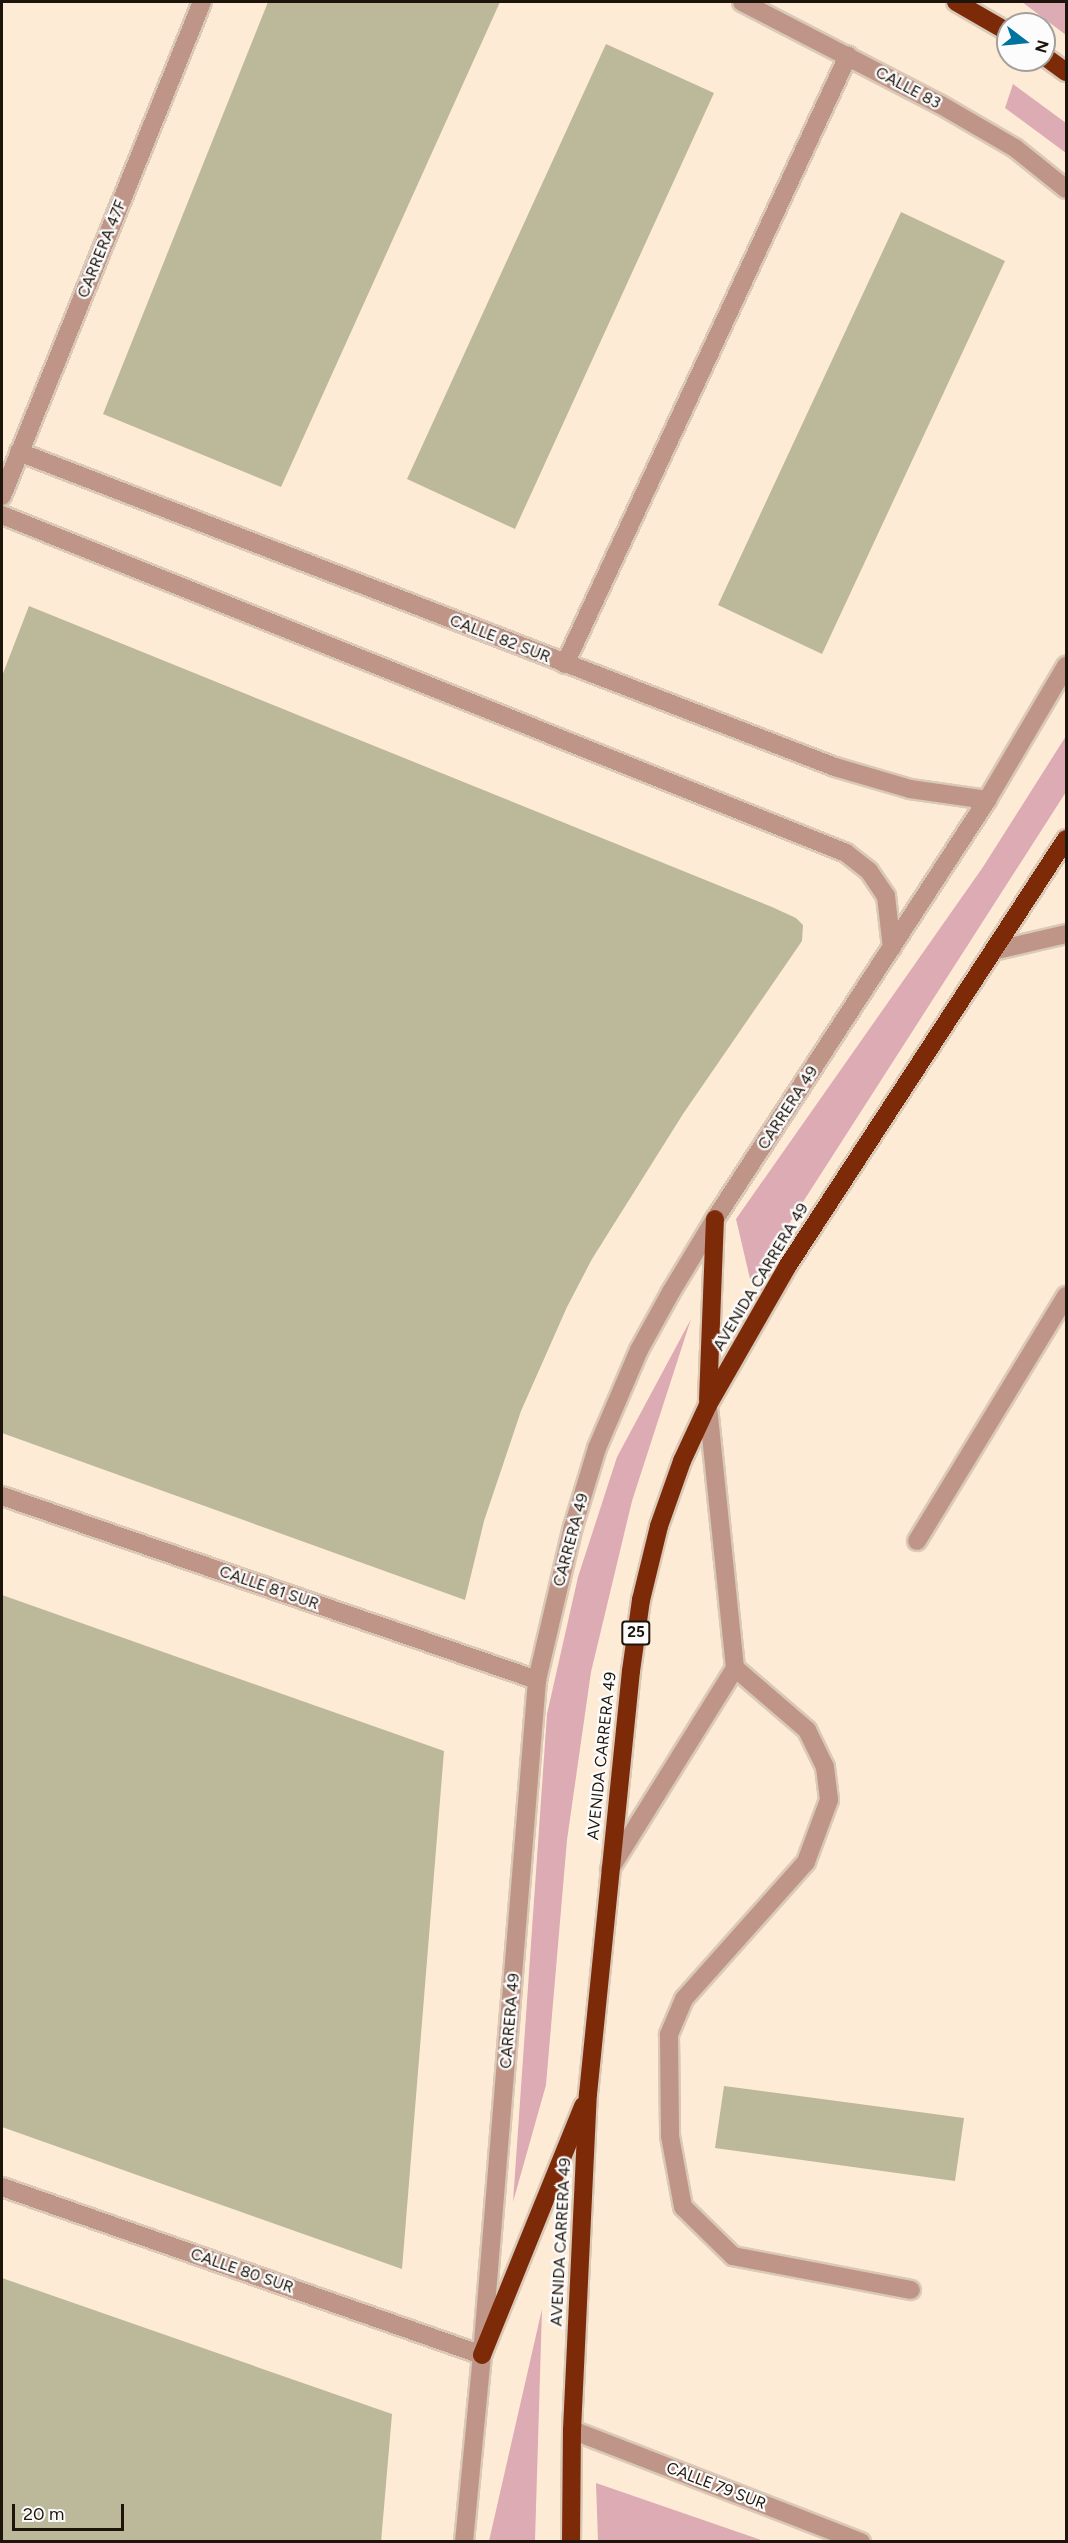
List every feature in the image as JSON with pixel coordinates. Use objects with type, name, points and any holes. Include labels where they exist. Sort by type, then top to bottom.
[{"type":"highway","points":[[956,2],[996,25]]},
{"type":"highway","name":"AVENIDA CARRERA 49","points":[[571,2541],[572,2430],[588,2094],[631,1671],[641,1600],[659,1526],[682,1461],[708,1405],[788,1267],[1066,838]]},
{"type":"highway","points":[[708,1405],[715,1219]]},
{"type":"highway","points":[[483,2355],[588,2094]]},
{"type":"street","name":"CARRERA 47F","points":[[2,496],[202,2]]},
{"type":"street","name":"CALLE 83","points":[[742,2],[941,105],[1015,148],[1066,189]]},
{"type":"street","points":[[565,664],[848,56]]},
{"type":"street","name":"CALLE 82 SUR","points":[[19,452],[836,767],[886,784],[987,800]]},
{"type":"street","points":[[2,515],[846,853],[869,871],[886,897],[892,948]]},
{"type":"street","name":"CARRERA 49","points":[[465,2541],[483,2355],[537,1680],[573,1527],[597,1448],[639,1350],[715,1219],[987,800],[1066,666]]},
{"type":"street","points":[[993,951],[1066,934]]},
{"type":"street","points":[[917,1540],[1066,1296]]},
{"type":"street","points":[[610,1869],[735,1668],[708,1405]]},
{"type":"street","name":"CALLE 81 SUR","points":[[2,1496],[537,1680]]},
{"type":"street","points":[[735,1668],[807,1730],[825,1767],[829,1800],[806,1862],[684,1999],[669,2035],[670,2136],[683,2207],[733,2256],[911,2290]]},
{"type":"street","name":"CALLE 80 SUR","points":[[2,2187],[483,2355]]},
{"type":"street","name":"CALLE 79 SUR","points":[[572,2430],[861,2541]]},
{"type":"shaded area","points":[[1022,2],[1066,2],[1066,35],[1056,28],[1056,12],[1035,12]]},
{"type":"shaded area","points":[[1013,84],[1066,123],[1066,153],[1005,108]]},
{"type":"shaded area","points":[[1066,736],[1066,792],[751,1283],[736,1219],[983,867]]},
{"type":"shaded area","points":[[691,1319],[632,1501],[591,1672],[567,1840],[546,2085],[513,2202],[547,1714],[578,1577],[617,1457]]},
{"type":"shaded area","points":[[542,2309],[535,2541],[489,2541]]},
{"type":"shaded area","points":[[596,2483],[764,2541],[598,2541]]},
{"type":"building","points":[[268,2],[500,2],[281,487],[103,414]]},
{"type":"building","points":[[606,44],[714,93],[515,529],[407,479]]},
{"type":"building","points":[[901,212],[1005,261],[822,654],[718,605]]},
{"type":"building","points":[[29,606],[772,907],[796,918],[803,925],[802,941],[683,1114],[592,1259],[567,1307],[521,1411],[484,1521],[465,1600],[2,1433],[2,676]]},
{"type":"building","points":[[2,1595],[444,1751],[402,2269],[2,2127]]},
{"type":"building","points":[[724,2086],[964,2118],[955,2181],[715,2148]]},
{"type":"building","points":[[2,2278],[392,2414],[381,2542],[2,2542]]}]
